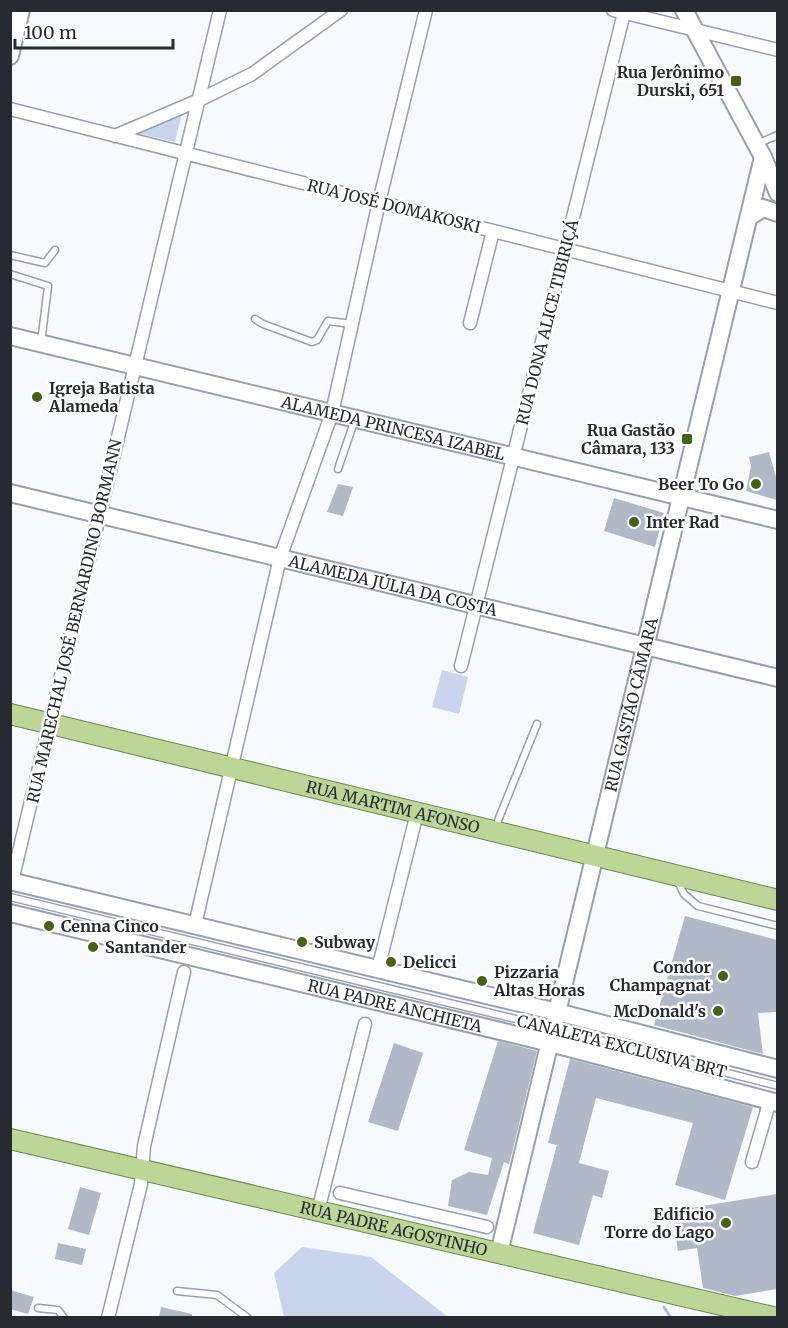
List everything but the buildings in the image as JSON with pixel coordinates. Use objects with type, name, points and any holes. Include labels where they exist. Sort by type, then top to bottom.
[{"type":"main road","name":"RUA MARTIM AFONSO","points":[[10,714],[777,900]]},
{"type":"main road","name":"RUA PADRE AGOSTINHO","points":[[10,1139],[777,1317]]},
{"type":"street","points":[[10,56],[21,10]]},
{"type":"street","name":"RUA MARECHAL JOSÉ BERNARDINO BORMANN","points":[[11,886],[184,153],[220,10]]},
{"type":"street","points":[[115,136],[197,101],[252,74],[341,10]]},
{"type":"street","points":[[195,925],[280,558],[332,413],[378,202],[426,10]]},
{"type":"street","points":[[684,10],[760,151],[777,193]]},
{"type":"street","points":[[619,12],[777,50]]},
{"type":"street","name":"RUA DONA ALICE TIBIRIÇÁ","points":[[461,666],[565,249],[619,12]]},
{"type":"street","name":"RUA JOSÉ DOMAKOSKI","points":[[10,110],[777,303]]},
{"type":"street","name":"RUA GASTÃO CÂMARA","points":[[490,1251],[553,1028],[749,217],[760,151]]},
{"type":"street","points":[[749,217],[763,208],[777,213]]},
{"type":"street","points":[[470,323],[492,231]]},
{"type":"street","name":"ALAMEDA PRINCESA IZABEL","points":[[10,336],[777,520]]},
{"type":"street","name":"ALAMEDA JÚLIA DA COSTA","points":[[10,493],[777,678]]},
{"type":"street","points":[[378,969],[417,813]]},
{"type":"street","name":"RUA PADRE ANCHIETA","points":[[11,886],[195,925],[378,969],[553,1028],[775,1096]]},
{"type":"street","name":"RUA PADRE ANCHIETA","points":[[10,913],[553,1028],[777,1069]]},
{"type":"street","points":[[108,1317],[184,972]]},
{"type":"street","points":[[318,1211],[364,1024]]},
{"type":"street","points":[[752,1162],[775,1096]]},
{"type":"street","points":[[340,1193],[487,1227]]},
{"type":"street","points":[[341,1216],[360,1197]]},
{"type":"street","points":[[468,1223],[490,1251]]},
{"type":"lane","points":[[760,151],[777,135]]},
{"type":"lane","points":[[10,255],[45,263],[55,250]]},
{"type":"lane","points":[[10,274],[48,286],[41,343]]},
{"type":"lane","points":[[255,318],[263,324],[312,342],[317,340],[328,321],[336,320],[352,324]]},
{"type":"lane","points":[[338,469],[355,418]]},
{"type":"lane","points":[[494,831],[537,724]]},
{"type":"lane","points":[[674,875],[684,894],[698,906],[777,926]]},
{"type":"lane","name":"CANALETA EXCLUSIVA BRT","points":[[11,886],[553,1028]]},
{"type":"lane","points":[[177,1291],[218,1295],[248,1317]]},
{"type":"lane","points":[[38,1308],[58,1310],[64,1317]]},
{"type":"shaded area","points":[[182,113],[175,142],[136,133]]},
{"type":"shaded area","points":[[442,670],[468,677],[459,714],[432,707]]},
{"type":"shaded area","points":[[302,1247],[371,1257],[448,1317],[284,1317],[274,1273]]},
{"type":"waterway","points":[[664,1307],[671,1318]]},
{"type":"place","name":"Rua Jerônimo Durski, 651","points":[[736,81]]},
{"type":"place","name":"Igreja Batista Alameda","points":[[37,397]]},
{"type":"place","name":"Rua Gastão Câmara, 133","points":[[687,439]]},
{"type":"place","name":"Beer To Go","points":[[756,484]]},
{"type":"place","name":"Inter Rad","points":[[634,522]]},
{"type":"place","name":"Cenna Cinco","points":[[49,926]]},
{"type":"place","name":"Subway","points":[[302,942]]},
{"type":"place","name":"Santander","points":[[93,947]]},
{"type":"place","name":"Delicci","points":[[391,962]]},
{"type":"place","name":"Condor Champagnat","points":[[723,976]]},
{"type":"place","name":"Pizzaria Altas Horas","points":[[482,981]]},
{"type":"place","name":"McDonald's","points":[[718,1011]]},
{"type":"place","name":"Edificio Torre do Lago","points":[[726,1223]]}]
